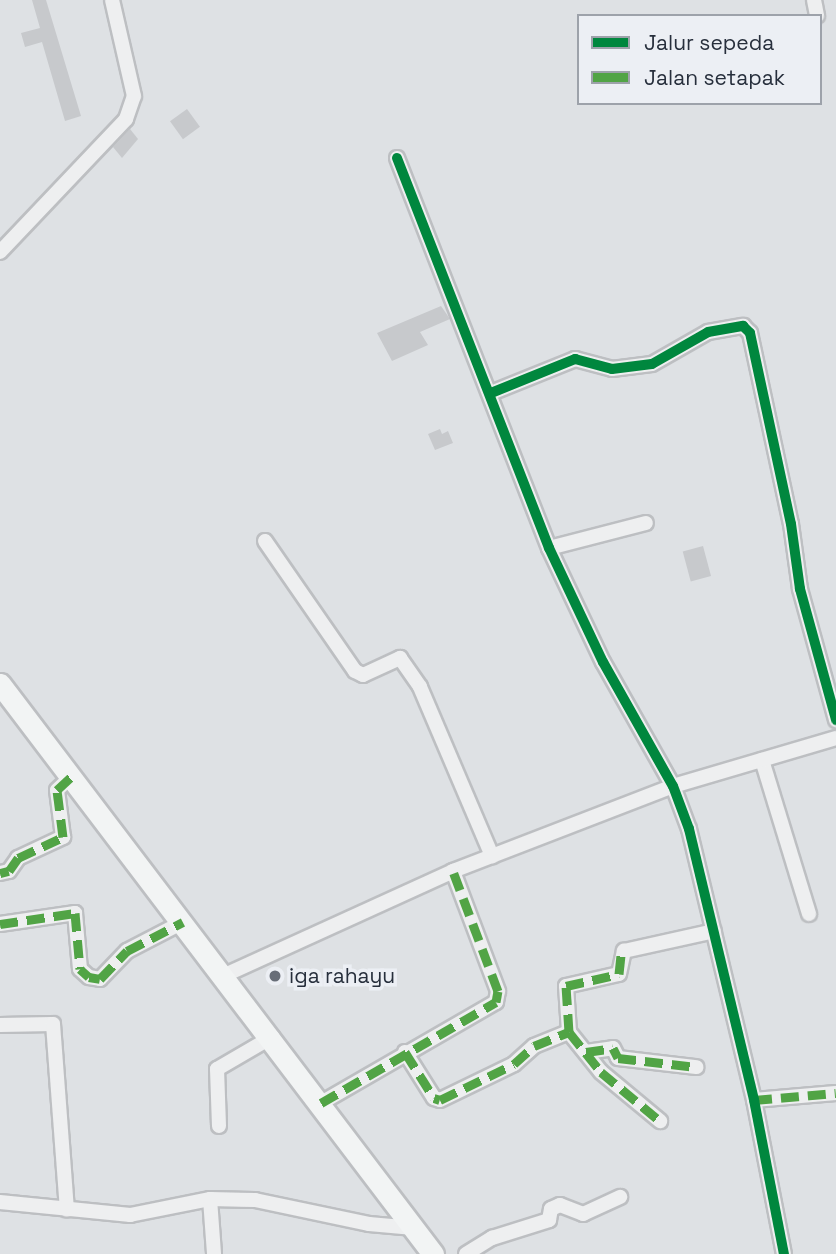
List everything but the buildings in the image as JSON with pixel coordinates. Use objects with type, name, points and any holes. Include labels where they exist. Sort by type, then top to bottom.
[{"type":"main road","points":[[0,684],[225,975],[433,1254]]},
{"type":"street","points":[[0,252],[126,119],[134,96],[112,0]]},
{"type":"street","points":[[397,158],[491,393],[549,548],[603,662],[673,786],[689,829],[754,1100],[785,1254]]},
{"type":"street","points":[[491,393],[575,359],[612,369],[652,364],[708,332],[743,326],[750,332],[791,524],[800,589],[836,720]]},
{"type":"street","points":[[549,548],[646,523]]},
{"type":"street","points":[[265,541],[355,671],[363,675],[400,658],[420,687],[492,856]]},
{"type":"street","points":[[225,975],[453,871],[673,786],[836,738]]},
{"type":"street","points":[[762,760],[809,914]]},
{"type":"street","points":[[0,873],[9,871],[18,858],[63,837],[57,790],[72,776]]},
{"type":"street","points":[[321,1103],[405,1052],[490,1008],[499,997],[453,871]]},
{"type":"street","points":[[0,924],[75,913],[80,969],[89,977],[100,979],[127,951],[183,922]]},
{"type":"street","points":[[660,1121],[601,1072],[569,1032],[566,986],[620,973],[622,952],[713,931]]},
{"type":"street","points":[[0,1025],[53,1024],[67,1209]]},
{"type":"street","points":[[405,1052],[438,1101],[514,1064],[534,1046],[569,1032]]},
{"type":"street","points":[[219,1126],[217,1069],[272,1037]]},
{"type":"street","points":[[586,1052],[613,1048],[618,1058],[696,1067]]},
{"type":"street","points":[[754,1100],[836,1093]]},
{"type":"street","points":[[466,1254],[492,1238],[549,1220],[551,1209],[561,1205],[583,1214],[620,1197]]},
{"type":"street","points":[[210,1199],[214,1254]]},
{"type":"street","points":[[0,1202],[144,1214],[210,1199],[276,1202],[369,1224],[414,1228]]},
{"type":"marked path","points":[[0,873],[9,871],[18,858],[63,837],[57,790],[72,776]]},
{"type":"marked path","points":[[321,1103],[496,1002],[498,991],[453,871]]},
{"type":"marked path","points":[[0,924],[75,913],[80,969],[89,977],[100,979],[127,951],[183,922]]},
{"type":"marked path","points":[[405,1052],[434,1098],[440,1100],[514,1064],[534,1046],[569,1032],[566,986],[619,974],[621,955]]},
{"type":"marked path","points":[[569,1032],[601,1072],[660,1121]]},
{"type":"marked path","points":[[586,1052],[613,1048],[618,1058],[696,1067]]},
{"type":"marked path","points":[[754,1100],[836,1093]]},
{"type":"cycle path","points":[[397,158],[549,548],[603,662],[673,786],[689,829],[754,1100],[784,1254]]},
{"type":"cycle path","points":[[491,393],[575,359],[612,369],[652,364],[708,332],[743,326],[750,333],[791,524],[800,589],[836,720]]},
{"type":"place","name":"iga rahayu","points":[[275,976]]}]
